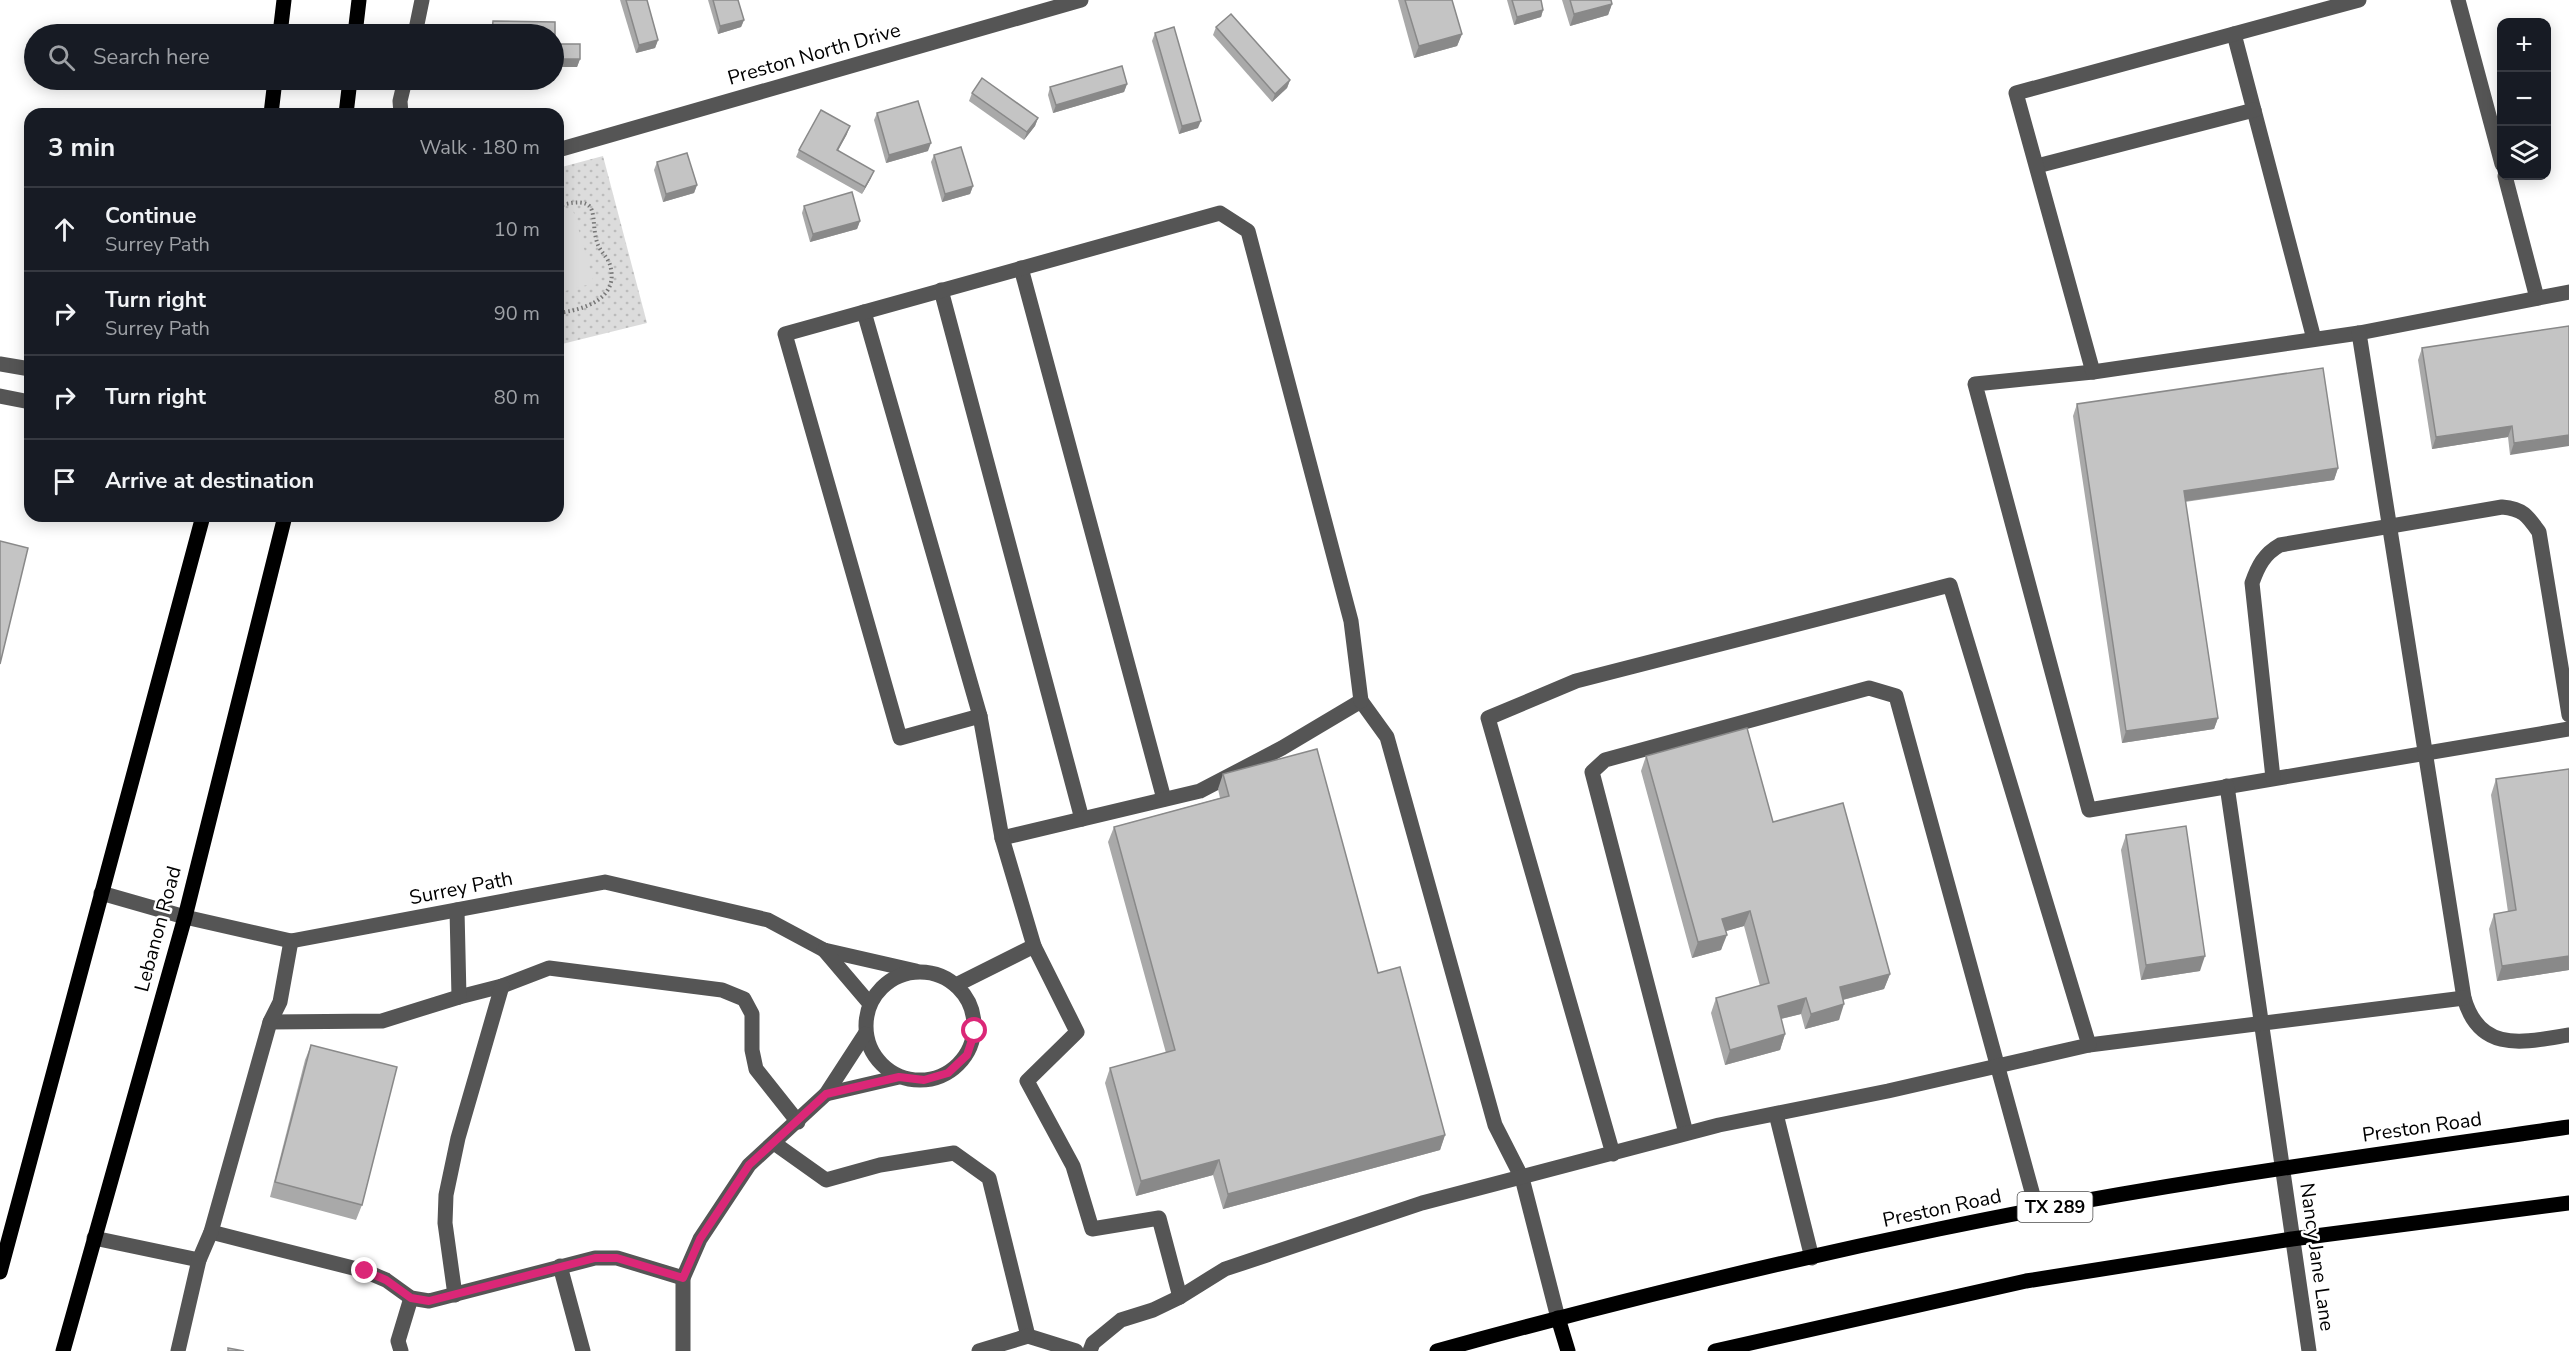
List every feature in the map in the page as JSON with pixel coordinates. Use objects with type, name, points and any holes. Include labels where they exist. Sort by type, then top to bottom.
[{"type":"main road","points":[[281,24],[284,0]]},
{"type":"main road","points":[[356,24],[359,0]]},
{"type":"main road","points":[[272,108],[274,90]]},
{"type":"main road","points":[[347,108],[349,90]]},
{"type":"main road","points":[[0,1272],[201,522]]},
{"type":"main road","name":"Lebanon Road","points":[[63,1351],[185,917],[284,522]]},
{"type":"main road","name":"Preston Road","points":[[1437,1351],[1558,1318],[1939,1229],[2037,1210],[2282,1169],[2569,1127]]},
{"type":"main road","points":[[1714,1351],[2026,1281],[2292,1239],[2569,1203]]},
{"type":"main road","points":[[1558,1318],[1568,1351]]},
{"type":"street","points":[[417,24],[422,0]]},
{"type":"street","name":"Preston North Drive","points":[[564,148],[1081,0]]},
{"type":"street","points":[[2093,372],[2016,93],[2359,0]]},
{"type":"street","points":[[2458,0],[2497,145]]},
{"type":"street","points":[[2234,34],[2314,339]]},
{"type":"street","points":[[401,108],[402,90]]},
{"type":"street","points":[[2037,166],[2254,110]]},
{"type":"street","points":[[2506,180],[2537,298]]},
{"type":"street","points":[[980,716],[900,738],[785,333],[1220,213],[1248,231],[1351,621],[1361,701],[1387,737],[1495,1125],[1522,1178],[1558,1318]]},
{"type":"street","points":[[1021,268],[1164,799]]},
{"type":"street","points":[[941,290],[1082,819]]},
{"type":"street","points":[[2569,292],[2359,333],[2093,372],[1975,384],[2089,810],[2569,729]]},
{"type":"street","points":[[864,312],[980,716],[1002,838],[1034,946],[1077,1032],[1027,1081],[1073,1166],[1092,1229],[1159,1218],[1180,1297]]},
{"type":"street","points":[[2359,333],[2464,998],[2469,1017],[2498,1039],[2517,1043],[2569,1035]]},
{"type":"street","points":[[0,364],[24,368]]},
{"type":"street","points":[[0,396],[24,401]]},
{"type":"street","points":[[2273,778],[2252,583],[2259,565],[2270,551],[2280,546],[2502,507],[2518,509],[2529,517],[2539,532],[2569,715]]},
{"type":"street","points":[[1613,1154],[1488,718],[1576,681],[1950,585],[2089,1045]]},
{"type":"street","points":[[1686,1133],[1592,772],[1605,760],[1869,688],[1896,696],[2037,1210]]},
{"type":"street","points":[[1002,838],[1200,791],[1282,748],[1361,701]]},
{"type":"street","name":"Nancy Jane Lane","points":[[2227,786],[2309,1351]]},
{"type":"street","name":"Surrey Path","points":[[101,893],[185,917],[291,941],[605,882],[768,920],[824,950],[937,974],[956,985]]},
{"type":"street","points":[[457,910],[459,997]]},
{"type":"street","points":[[177,1351],[199,1260],[211,1232],[270,1022],[280,1002],[291,941]]},
{"type":"street","points":[[826,1094],[899,1077],[924,1080],[948,1073],[967,1055],[975,1031],[971,1006],[956,985],[1034,946]]},
{"type":"street","name":"Surrey Path","points":[[824,950],[870,1004]]},
{"type":"street","points":[[270,1022],[382,1021],[502,986],[549,968],[722,990],[744,999],[752,1014],[752,1050],[756,1069],[798,1122]]},
{"type":"street","points":[[899,1077],[878,1062],[866,1034],[865,1019],[878,991],[894,977],[916,971]]},
{"type":"street","points":[[455,1294],[445,1223],[446,1195],[458,1138],[502,986]]},
{"type":"street","points":[[1090,1351],[1094,1343],[1121,1320],[1153,1310],[1180,1297],[1225,1269],[1257,1256],[1422,1203],[1686,1133],[2089,1045],[2464,998]]},
{"type":"street","points":[[683,1351],[683,1278],[700,1239],[749,1165],[826,1094],[866,1034]]},
{"type":"street","points":[[1776,1114],[1812,1258]]},
{"type":"street","points":[[774,1143],[826,1180],[880,1165],[954,1153],[989,1178],[1028,1336]]},
{"type":"street","points":[[211,1232],[365,1271],[386,1280],[411,1298],[429,1301],[595,1258],[617,1258],[683,1278]]},
{"type":"street","points":[[93,1238],[199,1260]]},
{"type":"street","points":[[560,1266],[583,1351]]},
{"type":"street","points":[[401,1351],[398,1341],[411,1298]]},
{"type":"street","points":[[979,1351],[1028,1336],[1076,1351]]},
{"type":"path","points":[[564,204],[576,201],[584,203],[593,211],[598,246],[610,264],[612,278],[609,291],[594,304],[564,312]]},
{"type":"shaded area","points":[[603,156],[647,323],[564,344],[564,166]]},
{"type":"shaded area","points":[[573,210],[594,283],[564,291],[564,213]]},
{"type":"building","points":[[626,0],[647,0],[658,40],[639,45]]},
{"type":"building","points":[[713,0],[738,0],[744,20],[720,26]]},
{"type":"building","points":[[1405,0],[1452,0],[1462,34],[1419,46]]},
{"type":"building","points":[[1512,0],[1541,0],[1543,10],[1517,17]]},
{"type":"building","points":[[1570,0],[1611,0],[1612,4],[1574,14]]},
{"type":"building","points":[[1231,14],[1290,80],[1275,94],[1216,27]]},
{"type":"building","points":[[493,21],[555,22],[555,24],[493,24]]},
{"type":"building","points":[[1174,27],[1201,121],[1182,126],[1155,33]]},
{"type":"building","points":[[564,44],[580,44],[580,59],[564,59]]},
{"type":"building","points":[[1122,66],[1127,84],[1056,105],[1050,87]]},
{"type":"building","points":[[982,78],[1038,118],[1027,132],[972,93]]},
{"type":"building","points":[[918,101],[931,143],[889,155],[877,113]]},
{"type":"building","points":[[821,110],[850,126],[837,150],[874,171],[865,187],[799,150]]},
{"type":"building","points":[[961,147],[973,186],[945,194],[934,155]]},
{"type":"building","points":[[687,153],[697,185],[666,194],[657,162]]},
{"type":"building","points":[[852,192],[860,221],[813,234],[804,206]]},
{"type":"building","points":[[2569,326],[2569,435],[2514,443],[2512,426],[2436,437],[2422,348]]},
{"type":"building","points":[[2323,368],[2338,468],[2184,491],[2218,718],[2126,731],[2077,404]]},
{"type":"building","points":[[0,541],[28,548],[0,664]]},
{"type":"building","points":[[1747,728],[1773,822],[1843,803],[1890,974],[1840,987],[1844,1004],[1811,1014],[1806,998],[1778,1006],[1785,1034],[1730,1050],[1716,998],[1769,983],[1750,911],[1722,919],[1727,935],[1698,942],[1646,756]]},
{"type":"building","points":[[1317,749],[1378,973],[1400,967],[1445,1135],[1228,1194],[1219,1160],[1141,1181],[1110,1068],[1175,1050],[1114,827],[1229,796],[1223,774]]},
{"type":"building","points":[[2569,769],[2569,956],[2502,966],[2494,914],[2516,910],[2496,779]]},
{"type":"building","points":[[2186,826],[2205,956],[2146,965],[2126,835]]},
{"type":"building","points":[[311,1045],[397,1067],[362,1205],[275,1182]]},
{"type":"building","points":[[228,1348],[244,1351],[228,1351]]},
{"type":"route","points":[[365,1271],[398,1287],[411,1298],[429,1301],[595,1258],[617,1258],[683,1278],[700,1239],[749,1165],[826,1094],[899,1077],[924,1080],[948,1073],[967,1055],[975,1031]]}]
